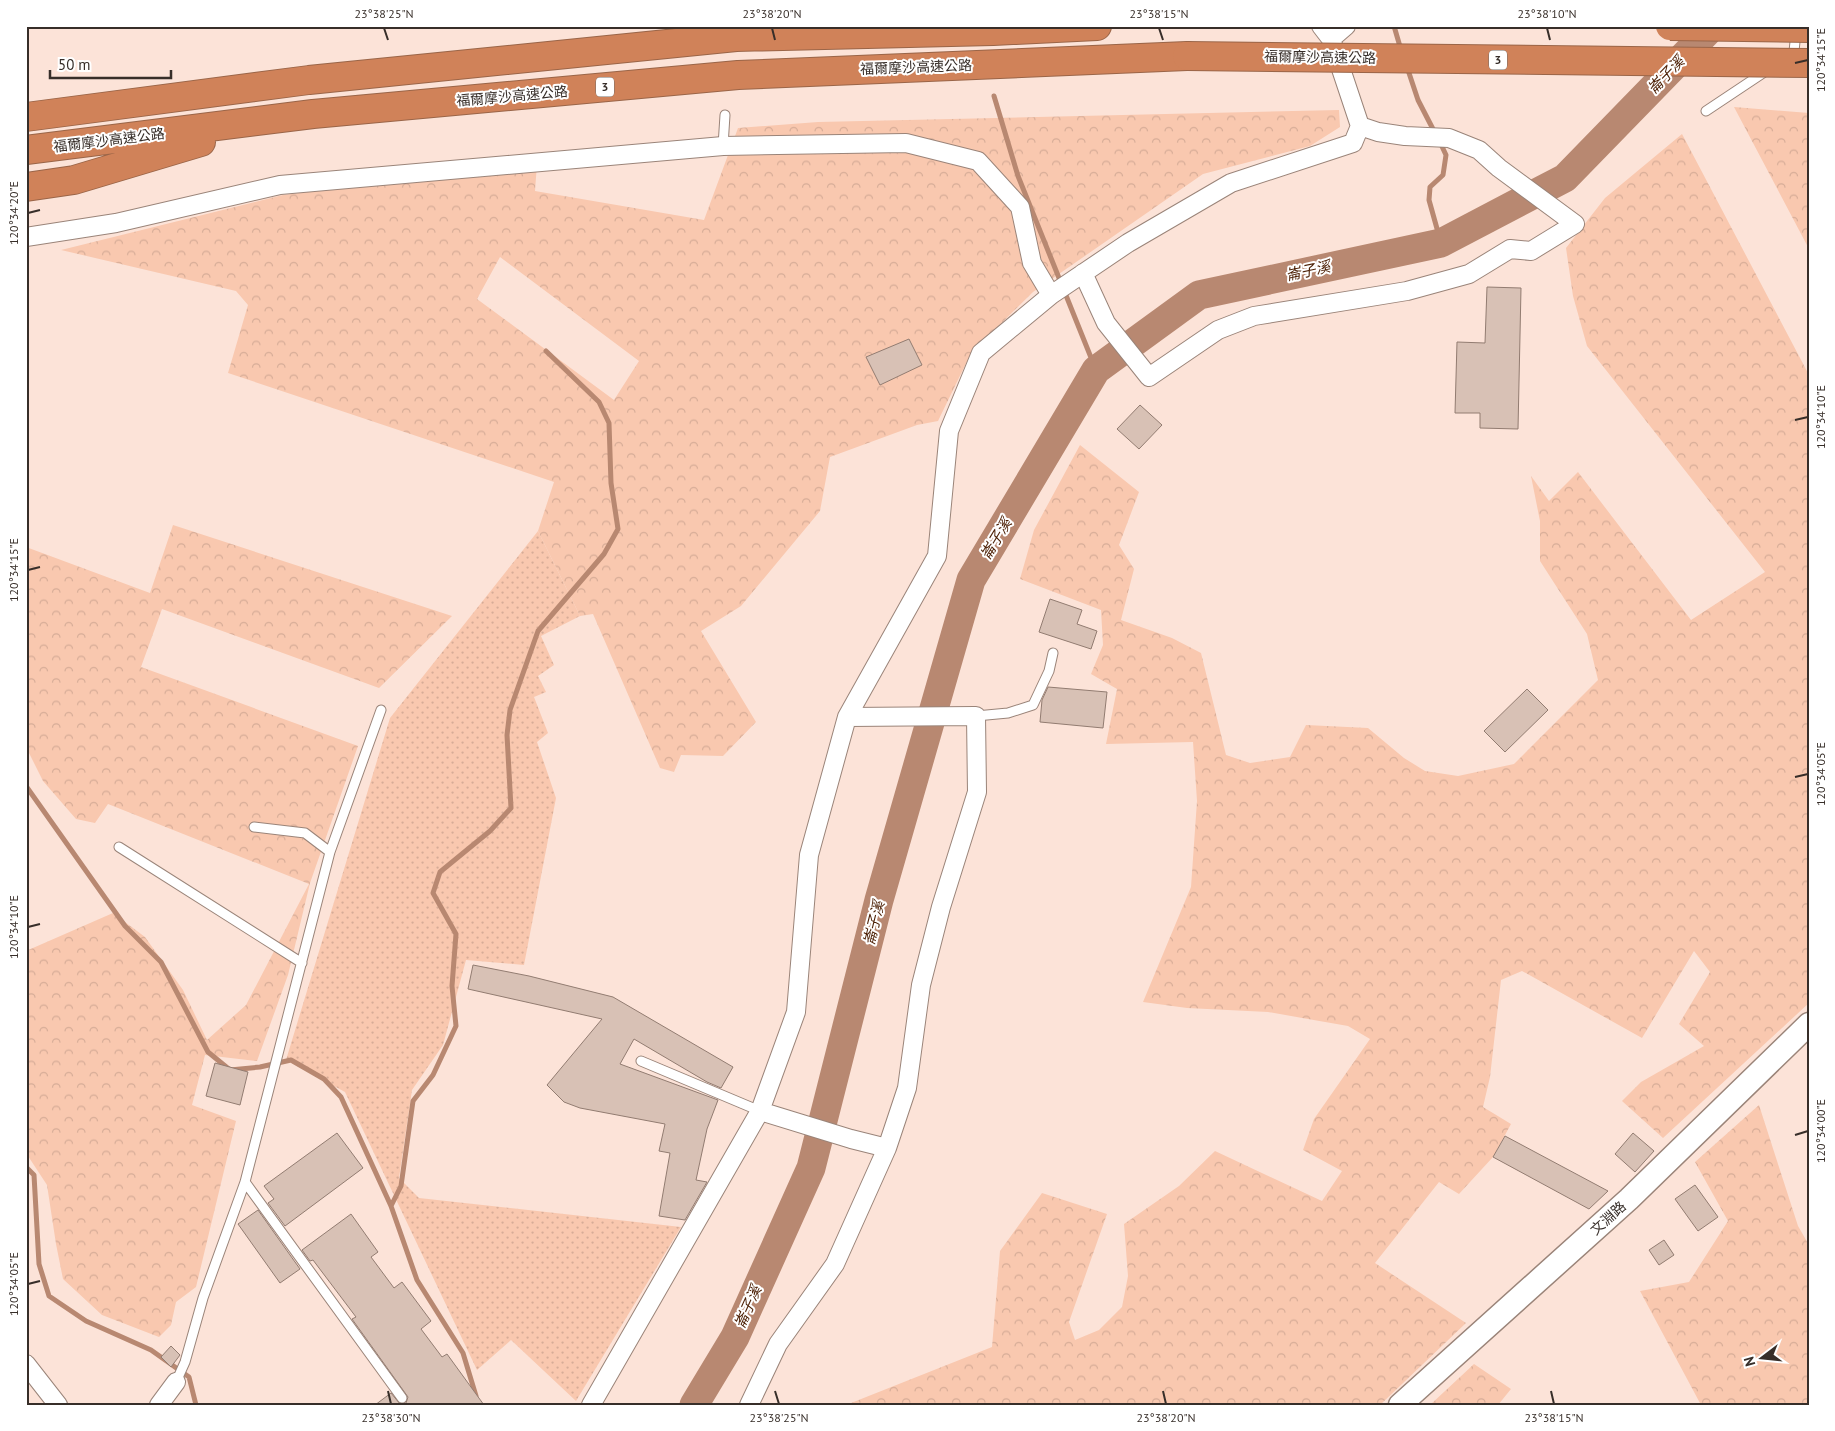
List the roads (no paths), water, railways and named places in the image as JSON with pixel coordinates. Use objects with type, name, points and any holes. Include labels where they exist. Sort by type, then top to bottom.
[{"type":"highway","points":[[26,117],[309,80],[736,38],[993,31],[1097,26]]},
{"type":"highway","points":[[1670,26],[1809,28]]},
{"type":"highway","name":"福爾摩沙高速公路","points":[[26,150],[313,114],[738,75],[1186,56],[1804,63]]},
{"type":"highway","points":[[26,99],[269,86]]},
{"type":"highway","points":[[26,187],[74,180],[277,119]]},
{"type":"street","points":[[590,1405],[760,1111],[796,1012],[809,855],[847,717],[937,556],[948,431],[981,353],[1051,295],[1083,273],[1128,243],[1231,183],[1353,143],[1360,126],[1326,33],[1346,26]]},
{"type":"street","points":[[1083,273],[1106,323],[1149,376],[1218,330],[1254,316],[1407,291],[1469,274],[1510,249],[1530,251],[1576,224],[1500,168],[1479,150],[1449,138],[1405,136],[1378,132],[1360,126]]},
{"type":"street","points":[[26,237],[116,223],[280,185],[723,146],[906,143],[978,161],[1020,207],[1032,263],[1051,295]]},
{"type":"street","points":[[749,1405],[778,1344],[835,1264],[887,1148],[908,1088],[921,985],[941,907],[977,792],[976,716],[847,717]]},
{"type":"street","name":"文淵路","points":[[1400,1405],[1629,1199],[1809,1024]]},
{"type":"street","points":[[760,1111],[887,1148]]},
{"type":"street","points":[[26,1364],[58,1405]]},
{"type":"street","points":[[159,1405],[176,1382]]},
{"type":"lane","points":[[1706,111],[1781,61],[1804,63],[1796,26]]},
{"type":"lane","points":[[723,146],[725,115]]},
{"type":"lane","points":[[976,716],[1008,713],[1033,705],[1049,671],[1053,653]]},
{"type":"lane","points":[[176,1382],[185,1362],[203,1298],[245,1182],[330,852],[381,710]]},
{"type":"lane","points":[[254,827],[305,832],[330,852]]},
{"type":"lane","points":[[119,847],[302,963]]},
{"type":"lane","points":[[641,1061],[760,1111]]},
{"type":"lane","points":[[245,1182],[402,1398]]},
{"type":"waterway","points":[[1394,26],[1401,50]]},
{"type":"waterway","name":"崙子溪","points":[[694,1405],[735,1337],[811,1168],[879,900],[971,580],[1096,370],[1199,295],[1441,243],[1565,178],[1713,26]]},
{"type":"waterway","points":[[1407,67],[1418,100],[1435,133]]},
{"type":"waterway","points":[[994,96],[1018,176],[1096,370]]},
{"type":"waterway","points":[[1439,140],[1446,155],[1443,175],[1430,187],[1429,200],[1441,243]]},
{"type":"waterway","points":[[391,1206],[401,1186],[413,1101],[433,1075],[456,1026],[452,986],[456,934],[433,893],[440,872],[490,831],[511,808],[507,735],[510,710],[538,631],[604,554],[618,529],[611,483],[609,423],[599,402],[546,351]]},
{"type":"waterway","points":[[26,786],[125,926],[161,962],[208,1052],[230,1070],[260,1067],[291,1060],[324,1079],[341,1097],[391,1206],[417,1280],[463,1353],[476,1396]]},
{"type":"waterway","points":[[26,1167],[34,1175],[39,1264],[49,1296],[86,1321],[151,1350],[189,1377],[196,1405]]}]
